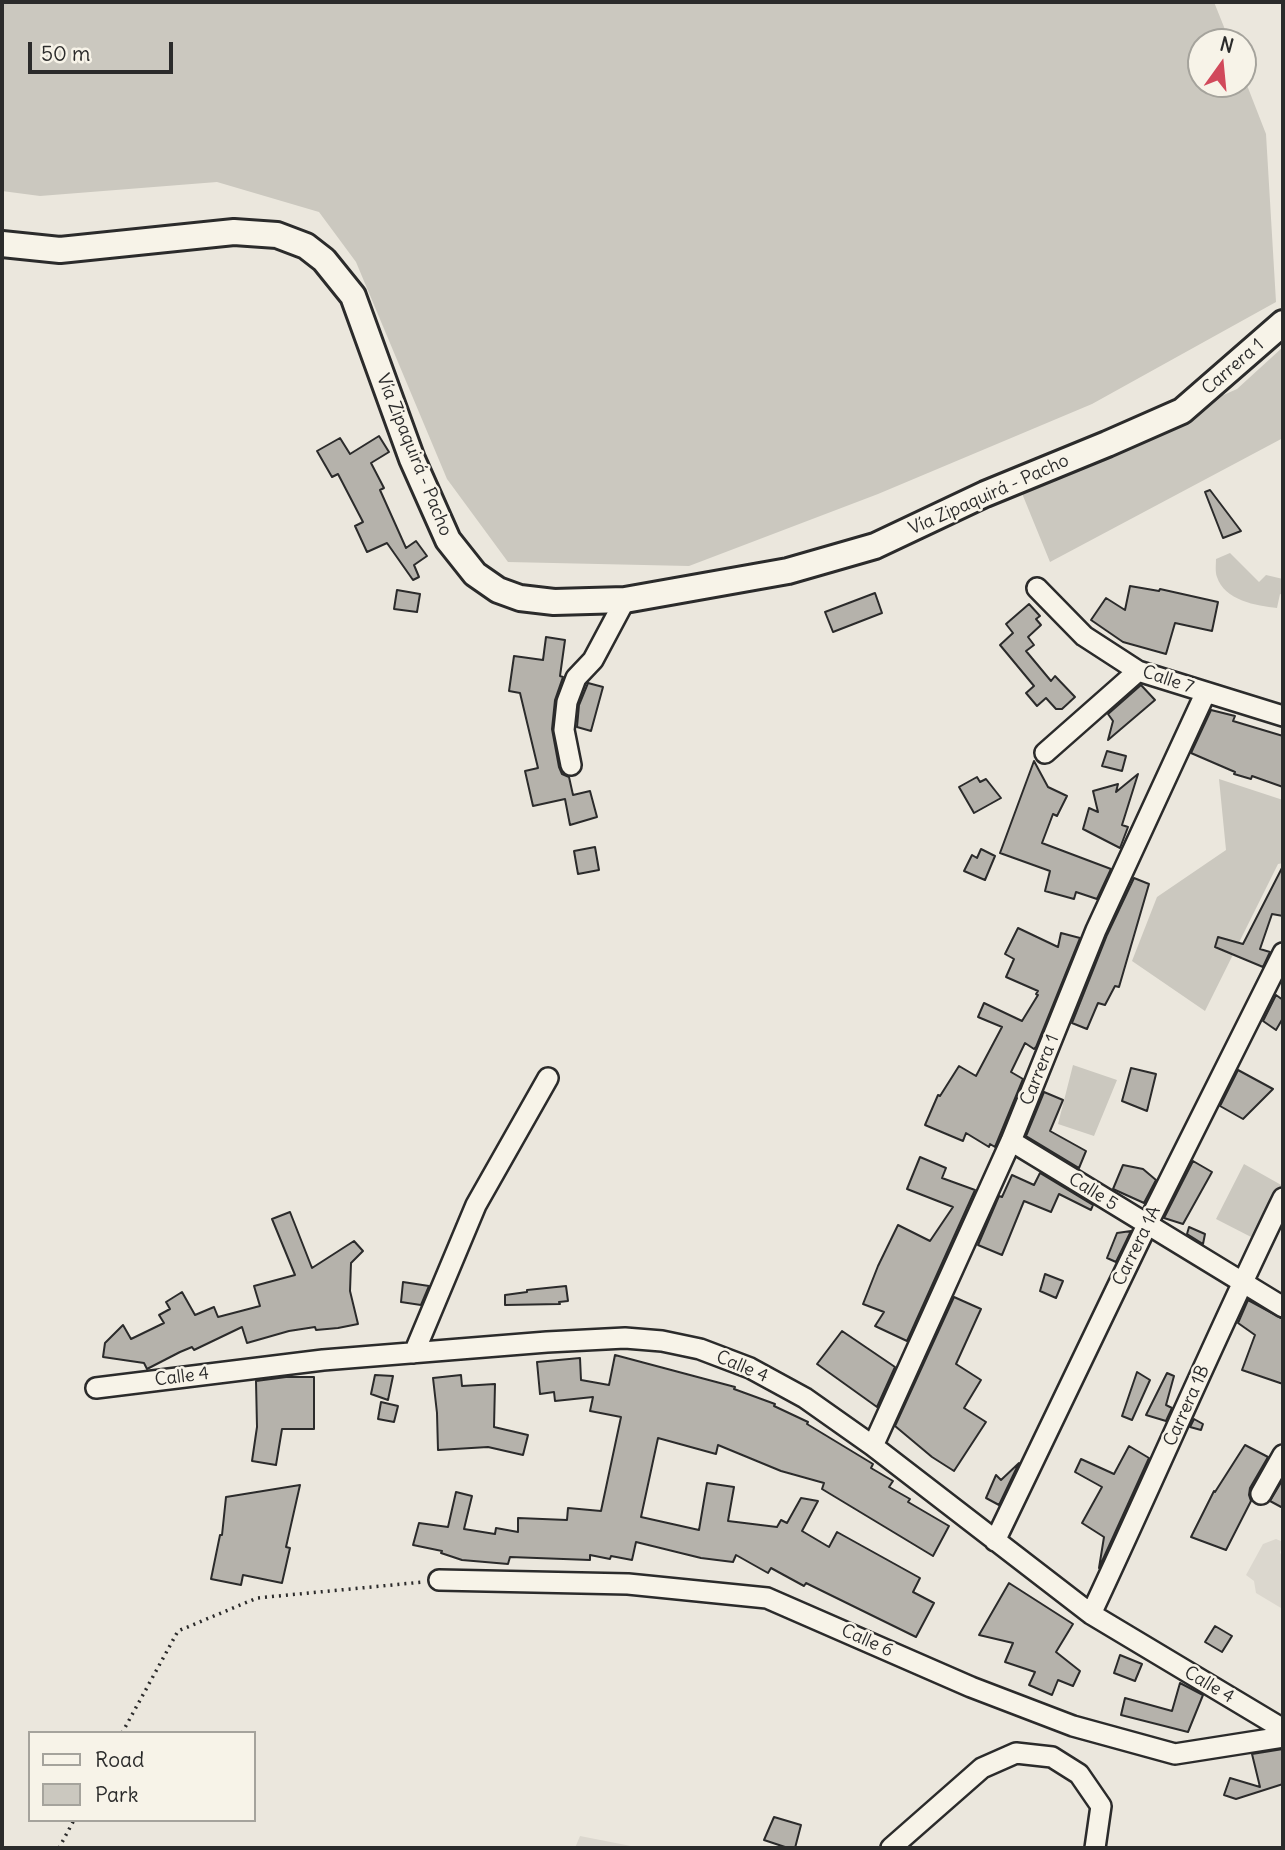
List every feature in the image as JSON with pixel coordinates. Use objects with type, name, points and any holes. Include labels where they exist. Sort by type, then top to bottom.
[{"type":"main road","name":"Vía Zipaquirá - Pacho","points":[[2,244],[60,250],[234,232],[277,235],[306,246],[324,260],[353,296],[412,459],[448,540],[475,574],[498,590],[520,597],[554,602],[625,600],[789,570],[875,546],[985,494],[1182,411]]},
{"type":"main road","name":"Carrera 1","points":[[1182,411],[1283,323]]},
{"type":"street","name":"Calle 7","points":[[1037,589],[1084,636],[1138,671],[1205,694],[1283,716]]},
{"type":"street","points":[[570,765],[564,730],[568,702],[576,678],[593,660],[625,600]]},
{"type":"street","points":[[1045,753],[1138,671]]},
{"type":"street","name":"Carrera 1","points":[[873,1446],[1011,1141],[1096,930],[1205,694]]},
{"type":"street","name":"Carrera 1A","points":[[995,1541],[1147,1225],[1283,953]]},
{"type":"street","points":[[414,1353],[476,1205],[548,1078]]},
{"type":"street","name":"Calle 5","points":[[1011,1141],[1283,1307]]},
{"type":"street","name":"Carrera 1B","points":[[1091,1614],[1283,1198]]},
{"type":"street","name":"Calle 4","points":[[96,1388],[323,1360],[625,1338],[662,1341],[700,1349],[750,1368],[805,1398],[873,1446],[1091,1614],[1283,1729]]},
{"type":"street","points":[[1261,1494],[1283,1455]]},
{"type":"street","name":"Calle 6","points":[[439,1580],[628,1584],[767,1598],[971,1687],[1073,1726],[1149,1747],[1175,1754],[1283,1737]]},
{"type":"street","points":[[891,1848],[982,1768],[1016,1753],[1052,1757],[1079,1774],[1101,1806],[1095,1848]]},
{"type":"path","points":[[123,1731],[178,1631],[257,1598],[439,1580]]},
{"type":"path","points":[[59,1848],[73,1822]]},
{"type":"shaded area","points":[[1276,1539],[1283,1542],[1280,1553],[1283,1555],[1281,1608],[1256,1593],[1254,1581],[1246,1575],[1263,1544]]},
{"type":"shaded area","points":[[580,1836],[641,1848],[575,1848]]},
{"type":"green space","points":[[2,2],[1214,2],[1224,28],[1187,28],[1187,98],[1252,98],[1266,134],[1276,302],[1092,404],[878,494],[689,566],[508,562],[447,479],[356,262],[319,212],[217,182],[40,196],[2,191]]},
{"type":"green space","points":[[1283,347],[1283,438],[1050,562],[1019,486],[1237,389]]},
{"type":"green space","points":[[1230,553],[1259,582],[1266,575],[1283,579],[1283,595],[1280,594],[1277,608],[1242,600],[1221,585],[1216,575],[1216,559]]},
{"type":"green space","points":[[1219,779],[1283,800],[1283,863],[1278,864],[1205,1011],[1132,961],[1157,897],[1226,850]]},
{"type":"green space","points":[[1073,1065],[1117,1080],[1094,1136],[1058,1124]]},
{"type":"green space","points":[[1244,1164],[1283,1186],[1253,1238],[1216,1219]]},
{"type":"building","points":[[379,436],[389,452],[371,463],[384,488],[380,490],[406,548],[416,541],[427,556],[414,565],[419,577],[413,580],[387,543],[367,552],[355,526],[363,522],[338,474],[332,477],[317,451],[340,438],[350,454]]},
{"type":"building","points":[[1210,490],[1241,531],[1223,538],[1205,492]]},
{"type":"building","points":[[1130,586],[1160,589],[1218,602],[1212,631],[1175,623],[1166,654],[1123,642],[1091,620],[1106,598],[1125,610]]},
{"type":"building","points":[[397,590],[420,594],[417,612],[394,609]]},
{"type":"building","points":[[875,593],[882,613],[833,632],[825,612]]},
{"type":"building","points":[[1029,604],[1040,616],[1036,619],[1041,625],[1028,637],[1034,645],[1026,651],[1051,681],[1055,676],[1075,697],[1062,709],[1056,709],[1046,698],[1037,706],[1026,693],[1034,686],[1000,645],[1013,633],[1006,624]]},
{"type":"building","points":[[546,637],[565,640],[560,676],[563,677],[555,700],[552,729],[559,767],[562,774],[569,777],[573,795],[590,791],[597,817],[570,825],[565,799],[533,806],[525,771],[538,768],[520,693],[509,691],[514,656],[543,660]]},
{"type":"building","points":[[588,683],[603,687],[591,731],[577,727],[579,705]]},
{"type":"building","points":[[1141,685],[1155,700],[1108,740],[1113,721],[1108,714]]},
{"type":"building","points":[[1211,710],[1235,716],[1233,721],[1283,736],[1283,787],[1252,776],[1251,779],[1234,774],[1235,772],[1191,753]]},
{"type":"building","points":[[1107,751],[1126,756],[1122,771],[1102,766]]},
{"type":"building","points":[[1034,761],[1048,787],[1067,796],[1057,816],[1053,814],[1042,843],[1111,869],[1097,899],[1076,892],[1074,899],[1045,891],[1050,871],[1000,853]]},
{"type":"building","points":[[1138,774],[1122,825],[1128,827],[1120,848],[1083,829],[1089,808],[1098,812],[1093,791],[1118,784],[1116,792]]},
{"type":"building","points":[[977,777],[980,782],[986,779],[1001,798],[974,813],[959,787]]},
{"type":"building","points":[[595,847],[599,870],[578,874],[574,851]]},
{"type":"building","points":[[981,849],[995,856],[985,880],[964,871],[972,855],[977,858]]},
{"type":"building","points":[[1283,866],[1283,916],[1272,914],[1260,949],[1270,952],[1263,967],[1215,947],[1218,937],[1243,944]]},
{"type":"building","points":[[1134,878],[1149,884],[1119,987],[1115,986],[1105,1005],[1098,1003],[1087,1029],[1072,1023],[1107,935]]},
{"type":"building","points":[[1018,928],[1058,947],[1061,933],[1080,938],[1036,1047],[1034,1049],[1025,1043],[1011,1072],[1023,1079],[995,1147],[990,1144],[989,1147],[966,1133],[963,1141],[925,1125],[938,1095],[940,1096],[959,1066],[976,1076],[1002,1027],[978,1017],[984,1003],[1022,1021],[1038,995],[1038,991],[1006,977],[1014,959],[1005,954]]},
{"type":"building","points":[[1276,995],[1283,1000],[1283,1018],[1276,1030],[1263,1021]]},
{"type":"building","points":[[1131,1068],[1156,1074],[1147,1111],[1122,1101]]},
{"type":"building","points":[[1238,1070],[1273,1089],[1243,1119],[1220,1106]]},
{"type":"building","points":[[1044,1092],[1063,1100],[1050,1131],[1086,1151],[1079,1168],[1026,1136]]},
{"type":"building","points":[[920,1157],[946,1168],[942,1178],[975,1190],[907,1341],[875,1326],[884,1312],[863,1304],[898,1225],[930,1241],[953,1207],[907,1189]]},
{"type":"building","points":[[1193,1161],[1212,1172],[1183,1224],[1164,1218]]},
{"type":"building","points":[[1123,1165],[1143,1169],[1156,1180],[1144,1203],[1113,1189]]},
{"type":"building","points":[[1040,1173],[1093,1205],[1091,1210],[1059,1194],[1051,1212],[1024,1201],[1002,1255],[978,1245],[999,1196],[1002,1197],[1012,1175],[1034,1185]]},
{"type":"building","points":[[290,1212],[312,1268],[354,1241],[363,1251],[351,1263],[350,1291],[358,1324],[289,1331],[247,1343],[242,1327],[194,1350],[192,1347],[180,1352],[147,1369],[144,1363],[103,1357],[105,1343],[123,1325],[131,1339],[164,1323],[159,1315],[170,1309],[166,1302],[182,1292],[195,1315],[214,1307],[218,1317],[260,1306],[254,1286],[295,1275],[272,1219]]},
{"type":"building","points":[[1189,1227],[1205,1234],[1203,1244],[1187,1234]]},
{"type":"building","points":[[1131,1231],[1116,1262],[1107,1258],[1117,1233]]},
{"type":"building","points":[[1045,1274],[1063,1281],[1056,1298],[1040,1291]]},
{"type":"building","points":[[403,1282],[429,1286],[421,1305],[401,1302]]},
{"type":"building","points":[[566,1286],[568,1301],[559,1302],[560,1304],[505,1305],[505,1295]]},
{"type":"building","points":[[954,1297],[981,1309],[956,1364],[981,1380],[964,1408],[986,1422],[954,1471],[932,1457],[895,1426]]},
{"type":"building","points":[[1248,1300],[1283,1319],[1283,1384],[1242,1370],[1255,1335],[1238,1323]]},
{"type":"building","points":[[842,1331],[895,1367],[877,1407],[817,1364]]},
{"type":"building","points":[[615,1355],[735,1387],[734,1389],[775,1404],[774,1406],[808,1422],[807,1424],[873,1464],[871,1468],[893,1481],[889,1487],[910,1499],[908,1502],[949,1526],[933,1556],[822,1489],[824,1483],[781,1471],[718,1445],[716,1454],[658,1438],[641,1517],[699,1530],[707,1483],[734,1487],[728,1521],[777,1527],[781,1520],[787,1523],[801,1498],[818,1501],[802,1531],[829,1547],[837,1532],[920,1578],[913,1592],[934,1603],[916,1637],[806,1583],[804,1586],[771,1568],[768,1573],[736,1555],[733,1562],[701,1558],[636,1542],[632,1560],[590,1555],[590,1560],[510,1557],[508,1564],[462,1560],[441,1553],[442,1551],[413,1545],[419,1523],[448,1527],[456,1492],[472,1496],[464,1529],[495,1534],[496,1528],[518,1532],[518,1518],[567,1520],[568,1508],[601,1511],[621,1417],[590,1411],[593,1397],[555,1401],[554,1392],[540,1394],[537,1362],[580,1358],[581,1380],[609,1385]]},
{"type":"building","points":[[1137,1372],[1150,1380],[1132,1420],[1122,1416]]},
{"type":"building","points":[[1167,1373],[1174,1376],[1166,1405],[1172,1408],[1166,1421],[1146,1415]]},
{"type":"building","points":[[375,1375],[393,1376],[388,1400],[371,1394]]},
{"type":"building","points":[[461,1375],[462,1386],[495,1384],[494,1427],[528,1435],[523,1455],[488,1447],[438,1450],[433,1378]]},
{"type":"building","points":[[314,1377],[314,1429],[282,1429],[276,1465],[252,1461],[257,1427],[256,1381]]},
{"type":"building","points":[[381,1402],[398,1406],[394,1422],[378,1419]]},
{"type":"building","points":[[1194,1419],[1203,1424],[1201,1430],[1190,1427]]},
{"type":"building","points":[[1245,1445],[1268,1457],[1250,1488],[1251,1501],[1226,1550],[1191,1537],[1214,1491]]},
{"type":"building","points":[[1129,1446],[1149,1458],[1099,1568],[1104,1537],[1082,1523],[1102,1487],[1075,1472],[1081,1459],[1114,1474]]},
{"type":"building","points":[[1019,1463],[999,1505],[986,1498],[996,1475],[1001,1480]]},
{"type":"building","points":[[1283,1479],[1283,1508],[1270,1501]]},
{"type":"building","points":[[300,1485],[286,1547],[290,1548],[282,1583],[243,1575],[241,1585],[211,1579],[222,1535],[226,1497]]},
{"type":"building","points":[[1009,1583],[1073,1624],[1056,1652],[1080,1671],[1073,1686],[1058,1680],[1052,1695],[1029,1685],[1035,1672],[1005,1662],[1013,1643],[979,1635]]},
{"type":"building","points":[[1215,1626],[1232,1636],[1222,1652],[1205,1642]]},
{"type":"building","points":[[1120,1655],[1142,1664],[1135,1681],[1114,1673]]},
{"type":"building","points":[[1180,1683],[1203,1695],[1188,1732],[1121,1715],[1125,1698],[1172,1711]]},
{"type":"building","points":[[1283,1749],[1283,1784],[1236,1799],[1224,1795],[1230,1778],[1260,1787],[1252,1754]]},
{"type":"building","points":[[774,1817],[801,1825],[795,1848],[764,1840]]}]
